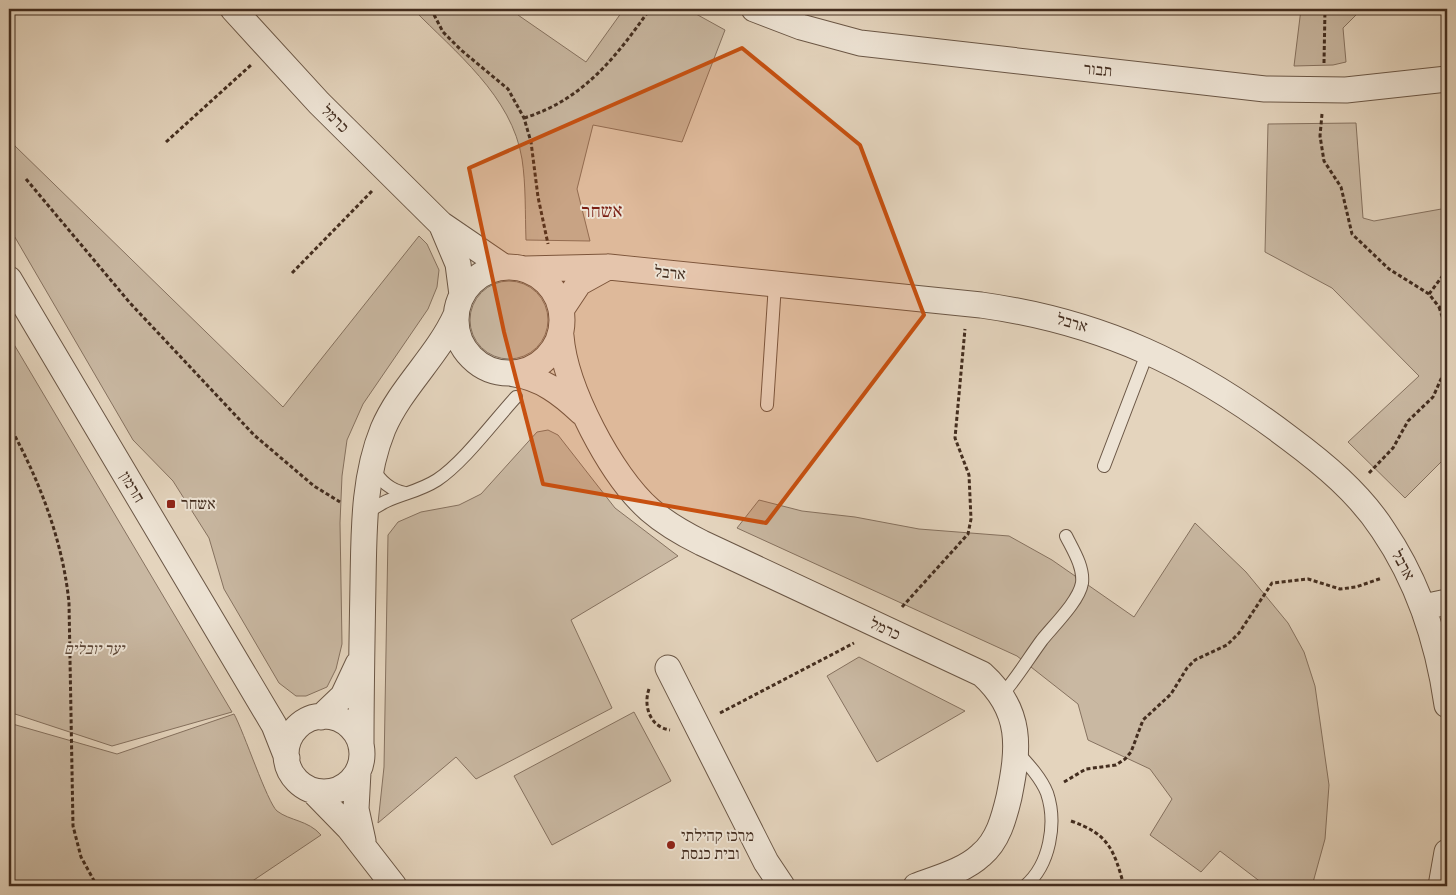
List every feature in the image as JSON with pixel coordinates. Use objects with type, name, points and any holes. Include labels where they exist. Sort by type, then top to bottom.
[{"type":"street","name":"כרמל","points":[[233,9],[269,49],[441,224]]},
{"type":"street","name":"תבור","points":[[754,9],[820,34],[880,46],[1265,89],[1323,90],[1370,88],[1447,79]]},
{"type":"street","points":[[441,224],[515,268],[543,279],[550,286],[562,310],[561,336],[568,374],[584,415]]},
{"type":"street","points":[[441,224],[456,256],[459,305],[458,335],[462,346],[480,364],[515,385]]},
{"type":"street","name":"ארבל","points":[[515,268],[609,266],[967,304],[1043,315],[1104,333],[1148,351],[1190,372],[1268,422],[1313,455],[1351,490],[1383,528],[1408,571],[1435,605]]},
{"type":"street","points":[[562,310],[579,283],[609,266]]},
{"type":"street","points":[[367,851],[357,819],[356,800],[358,772],[362,758],[361,655],[365,516],[372,466],[383,430],[393,409],[442,343],[468,286],[484,273],[515,268]]},
{"type":"street","name":"חרמון","points":[[9,278],[274,725],[287,758]]},
{"type":"street","points":[[515,385],[524,372],[543,362],[551,354],[561,336]]},
{"type":"street","points":[[422,370],[449,362],[480,364]]},
{"type":"street","points":[[515,385],[534,378],[551,387],[584,415]]},
{"type":"street","name":"כרמל","points":[[584,415],[629,487],[649,510],[663,520],[702,543],[982,674],[1002,696],[1014,723],[1017,752],[1004,816],[989,848],[966,866],[916,886]]},
{"type":"street","points":[[1435,605],[1447,705]]},
{"type":"street","points":[[361,655],[347,689],[337,703],[318,717],[300,725],[291,737],[287,758],[295,778],[336,812],[394,886]]},
{"type":"street","points":[[668,668],[766,862],[782,886]]},
{"type":"street","points":[[256,696],[281,714],[295,718],[335,718],[348,725],[358,737],[362,746]]},
{"type":"street","points":[[313,791],[328,792],[342,788],[358,772]]},
{"type":"street","points":[[1441,886],[1447,852]]},
{"type":"lane","points":[[767,405],[775,284]]},
{"type":"lane","points":[[1104,466],[1148,351]]},
{"type":"lane","points":[[365,516],[383,502],[429,484],[448,471],[515,385]]},
{"type":"lane","points":[[372,466],[378,476],[389,487],[405,493]]},
{"type":"lane","points":[[1002,696],[1077,595],[1082,582],[1078,561],[1066,536]]},
{"type":"lane","points":[[1017,752],[1034,772],[1046,792],[1052,814],[1051,838],[1043,862],[1025,886]]},
{"type":"path","points":[[47,13],[53,9]]},
{"type":"path","points":[[431,9],[443,32],[461,50],[508,89],[524,118],[532,142],[538,197],[553,268]]},
{"type":"path","points":[[524,118],[542,112],[590,82],[619,52],[650,9]]},
{"type":"path","points":[[1325,9],[1320,136],[1324,161],[1341,187],[1352,234],[1389,269],[1429,294],[1439,308],[1447,331],[1447,340]]},
{"type":"path","points":[[166,142],[269,49]]},
{"type":"path","points":[[292,273],[390,174]]},
{"type":"path","points":[[26,179],[130,303],[254,435],[314,486],[365,516]]},
{"type":"path","points":[[1429,294],[1447,270]]},
{"type":"path","points":[[668,668],[655,678],[648,690],[646,703],[649,714],[656,724],[667,730],[681,731],[697,725],[883,628],[968,534],[971,519],[969,475],[955,438],[967,304]]},
{"type":"path","points":[[1439,308],[1447,308]]},
{"type":"path","points":[[1351,490],[1393,448],[1408,420],[1433,397],[1445,370],[1447,351]]},
{"type":"path","points":[[9,425],[56,533],[66,573],[69,603],[73,826],[81,857],[97,886]]},
{"type":"path","points":[[1046,792],[1086,769],[1116,765],[1125,759],[1131,752],[1143,720],[1171,694],[1187,668],[1195,660],[1227,645],[1240,633],[1272,583],[1308,580],[1340,589],[1356,587],[1408,571]]},
{"type":"path","points":[[1052,814],[1097,832],[1109,843],[1116,857],[1124,886]]},
{"type":"highlighted area","points":[[742,48],[860,145],[924,315],[766,523],[543,484],[504,332],[469,168]]},
{"type":"green space","points":[[413,9],[513,9],[518,15],[586,62],[624,9],[687,9],[725,30],[682,142],[593,125],[577,189],[590,241],[526,240],[525,189],[522,159],[516,136],[507,115],[480,76]]},
{"type":"green space","points":[[1301,9],[1362,9],[1343,28],[1346,62],[1333,65],[1294,66]]},
{"type":"green space","points":[[1356,123],[1363,218],[1374,221],[1447,208],[1447,456],[1405,498],[1348,442],[1419,376],[1332,288],[1265,252],[1268,124]]},
{"type":"green space","points":[[9,137],[15,146],[283,407],[419,236],[427,244],[439,270],[437,287],[428,309],[363,404],[347,440],[342,476],[340,523],[342,644],[336,669],[327,687],[306,696],[296,696],[279,683],[224,589],[209,538],[173,481],[133,440],[9,227]]},
{"type":"green space","points":[[509,281],[524,284],[541,298],[545,305],[548,320],[545,335],[531,352],[524,356],[509,359],[494,356],[477,342],[473,335],[470,320],[473,305],[487,288],[494,284]]},
{"type":"green space","name":"יער יובלים","points":[[9,336],[232,712],[112,746],[9,712]]},
{"type":"green space","points":[[548,430],[558,435],[615,508],[678,556],[571,620],[612,708],[476,779],[456,757],[378,823],[384,767],[388,535],[398,522],[421,512],[459,505],[481,494],[537,432]]},
{"type":"green space","points":[[759,500],[802,511],[855,517],[919,529],[1009,536],[1052,560],[1134,617],[1195,523],[1246,572],[1288,623],[1304,652],[1315,686],[1329,785],[1325,839],[1312,886],[1266,886],[1220,851],[1201,872],[1150,835],[1172,799],[1150,769],[1088,740],[1078,704],[1017,656],[737,528]]},
{"type":"green space","points":[[859,657],[965,711],[877,762],[827,676]]},
{"type":"green space","points":[[634,712],[671,781],[552,845],[514,776]]},
{"type":"green space","points":[[234,714],[267,795],[277,811],[305,823],[321,835],[245,886],[9,886],[9,723],[117,754]]},
{"type":"place","name":"אשחר","points":[[171,504]]},
{"type":"place","name":"מרכז קהילתי ובית כנסת","points":[[671,845]]},
{"type":"district","name":"אשחר","points":[[602,211]]}]
